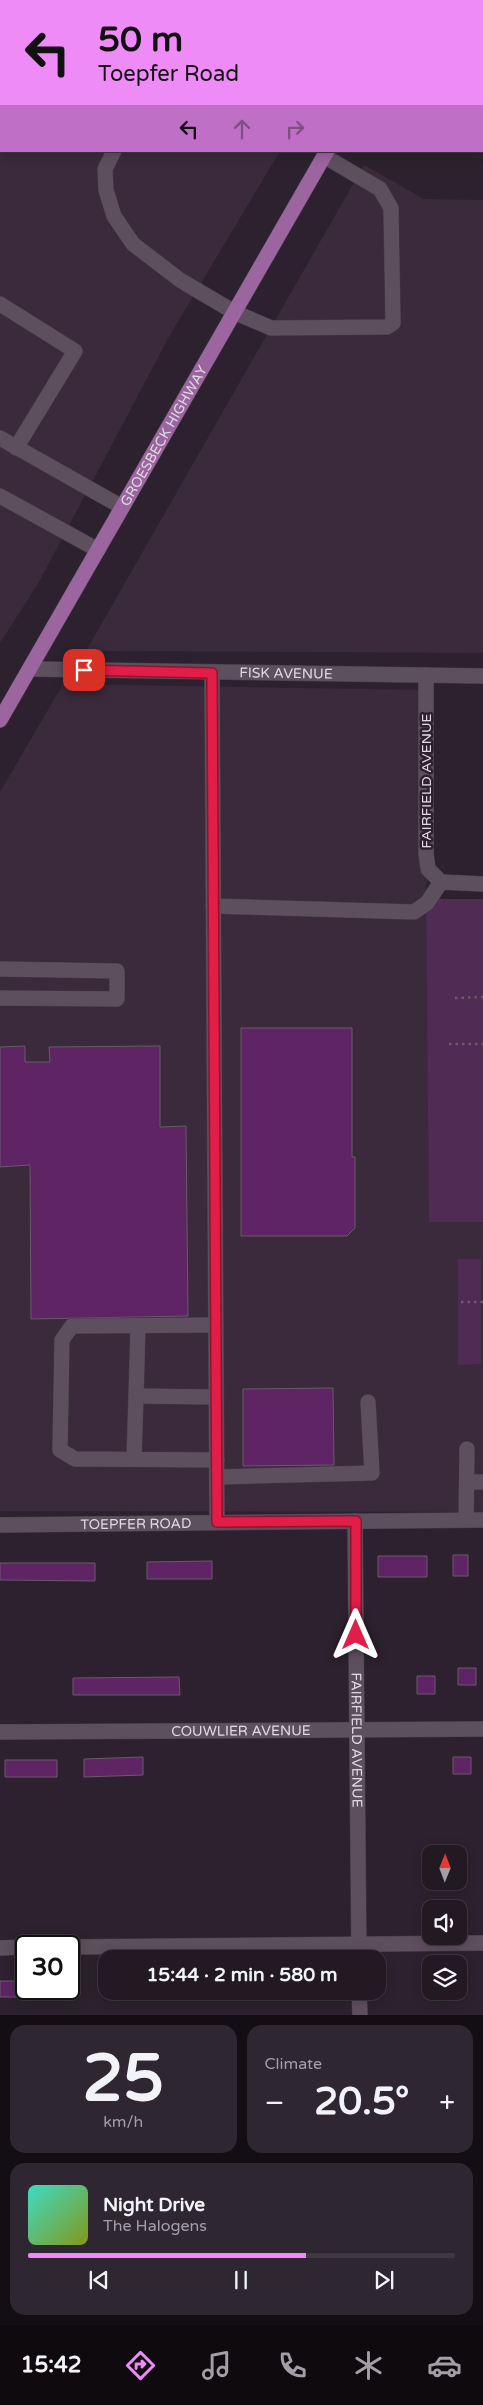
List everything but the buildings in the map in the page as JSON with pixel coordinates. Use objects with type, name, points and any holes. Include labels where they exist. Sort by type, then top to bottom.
[{"type":"main road","name":"GROESBECK HIGHWAY","points":[[0,720],[326,154]]},
{"type":"street","points":[[114,152],[105,169],[106,190],[114,216],[133,244],[180,280],[234,312],[271,328],[387,327],[393,323],[391,208],[380,189],[326,154]]},
{"type":"street","points":[[0,304],[75,351],[16,448]]},
{"type":"street","points":[[0,438],[122,507]]},
{"type":"street","points":[[0,496],[98,550]]},
{"type":"street","name":"FISK AVENUE","points":[[30,668],[212,673],[483,676]]},
{"type":"street","points":[[212,673],[217,1522]]},
{"type":"street","name":"FAIRFIELD AVENUE","points":[[426,675],[426,854],[428,869],[441,882]]},
{"type":"street","points":[[213,906],[414,912],[427,903],[441,882],[483,884]]},
{"type":"street","points":[[0,969],[117,971],[117,999],[0,998]]},
{"type":"street","points":[[216,1325],[72,1326],[62,1340],[60,1450],[75,1459],[217,1460]]},
{"type":"street","points":[[134,1459],[138,1326]]},
{"type":"street","points":[[136,1396],[216,1397]]},
{"type":"street","points":[[217,1477],[372,1473],[368,1402]]},
{"type":"street","points":[[466,1520],[467,1449]]},
{"type":"street","points":[[467,1482],[483,1482]]},
{"type":"street","name":"TOEPFER ROAD","points":[[0,1525],[483,1520]]},
{"type":"street","name":"FAIRFIELD AVENUE","points":[[356,1521],[359,1950]]},
{"type":"street","name":"COUWLIER AVENUE","points":[[0,1732],[483,1729]]},
{"type":"street","points":[[374,1950],[483,1943]]},
{"type":"street","points":[[0,1948],[15,1947]]},
{"type":"street","points":[[80,1947],[286,1950]]},
{"type":"street","points":[[359,2000],[360,2015]]},
{"type":"path","points":[[455,998],[483,997]]},
{"type":"path","points":[[449,1044],[483,1044]]},
{"type":"path","points":[[461,1302],[483,1302]]},
{"type":"shaded area","points":[[0,152],[279,152],[170,335],[39,582],[0,643]]},
{"type":"shaded area","points":[[364,165],[424,199],[483,200],[483,653],[86,651]]},
{"type":"shaded area","points":[[63,684],[425,690],[429,1222],[483,1222],[483,1512],[0,1511],[0,792]]},
{"type":"shaded area","points":[[426,899],[483,899],[483,1222],[429,1222]]},
{"type":"shaded area","points":[[458,1259],[481,1259],[481,1364],[458,1365]]},
{"type":"route","points":[[84,670],[212,673],[217,1522],[356,1521],[356,1635]]}]
